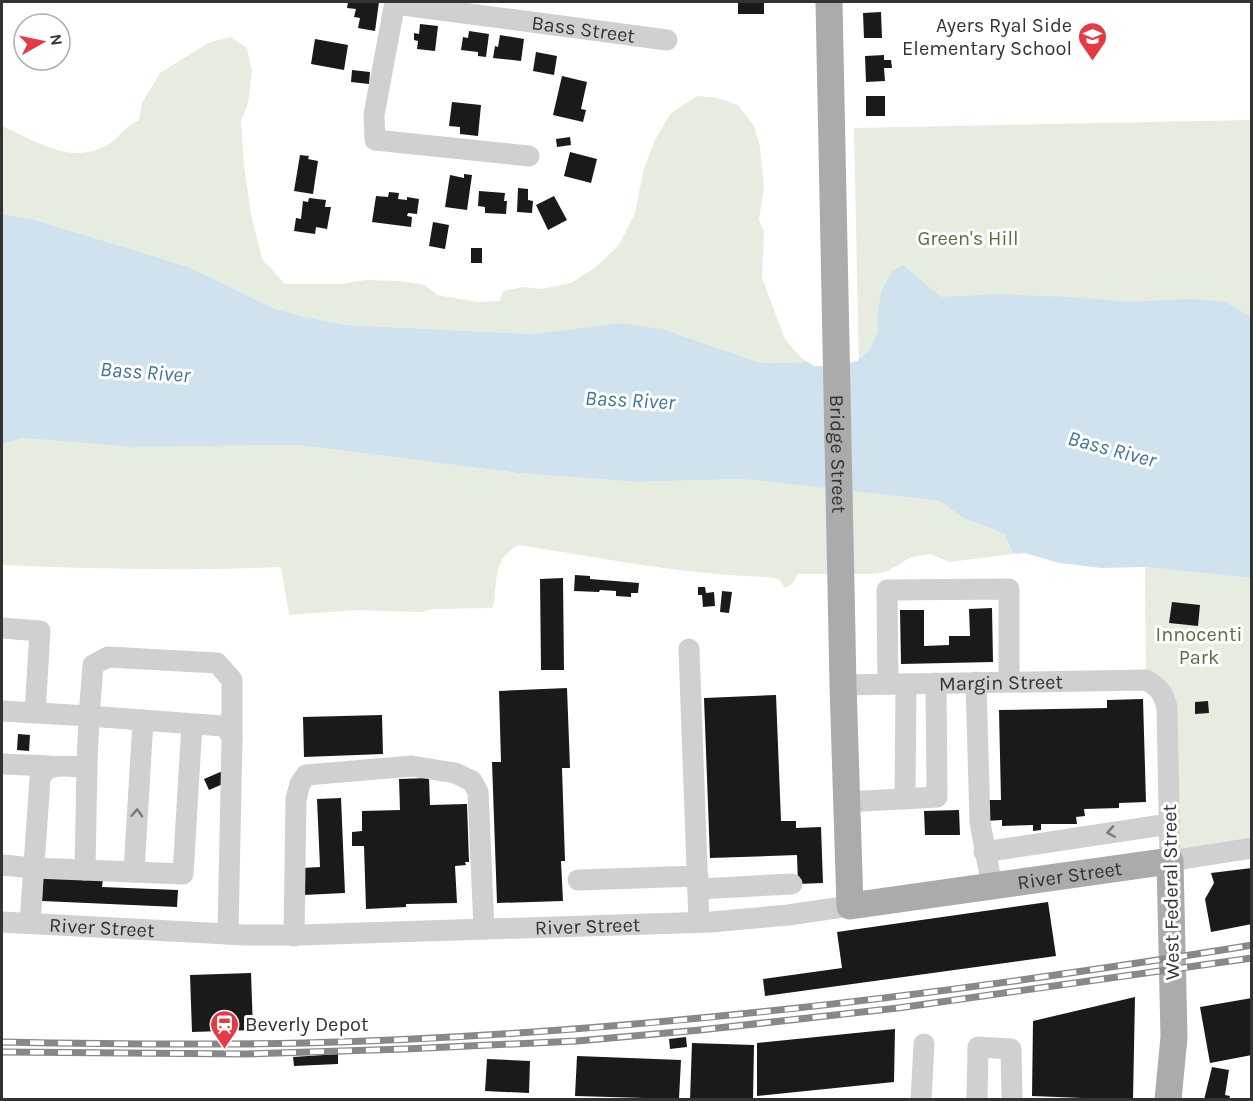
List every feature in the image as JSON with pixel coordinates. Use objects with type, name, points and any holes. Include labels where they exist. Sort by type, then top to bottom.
[{"type":"main road","name":"Bridge Street","points":[[829,2],[831,181],[850,906]]},
{"type":"main road","name":"River Street","points":[[850,906],[1170,861]]},
{"type":"main road","name":"West Federal Street","points":[[1167,1100],[1174,1037],[1170,861]]},
{"type":"street","name":"Bass Street","points":[[395,3],[667,40]]},
{"type":"street","points":[[395,3],[374,116],[375,140],[529,156]]},
{"type":"street","points":[[906,799],[887,590],[1009,589],[1010,681]]},
{"type":"street","points":[[2,628],[40,631],[35,713]]},
{"type":"street","points":[[689,649],[699,922]]},
{"type":"street","points":[[85,870],[87,764],[93,665],[108,657],[217,663],[232,680],[228,934]]},
{"type":"street","name":"Margin Street","points":[[843,685],[1135,679],[1146,680],[1157,686]]},
{"type":"street","points":[[976,682],[980,823],[992,886]]},
{"type":"street","points":[[846,802],[937,797],[936,683]]},
{"type":"street","name":"West Federal Street","points":[[1157,686],[1164,696],[1167,708],[1170,861]]},
{"type":"street","points":[[2,711],[222,726],[228,730],[232,738]]},
{"type":"street","points":[[134,872],[143,720]]},
{"type":"street","points":[[2,865],[183,874],[192,724]]},
{"type":"street","points":[[2,764],[83,767],[87,764]]},
{"type":"street","points":[[294,936],[296,799],[300,784],[306,776],[412,765],[455,773],[472,780],[478,792],[484,930]]},
{"type":"street","points":[[30,923],[40,779],[43,772],[50,766]]},
{"type":"street","points":[[984,852],[1169,824]]},
{"type":"street","points":[[1170,861],[1251,848]]},
{"type":"street","points":[[578,880],[792,884]]},
{"type":"street","name":"River Street","points":[[2,922],[294,936],[699,922],[769,917],[850,906]]},
{"type":"street","points":[[921,1100],[924,1044]]},
{"type":"street","points":[[977,1100],[978,1047],[1011,1049],[1012,1100]]},
{"type":"green space","points":[[230,37],[247,48],[252,71],[248,103],[241,121],[251,214],[262,259],[285,284],[342,284],[365,280],[399,281],[425,285],[437,295],[478,302],[500,301],[503,291],[523,287],[542,289],[571,283],[596,267],[619,245],[635,213],[644,168],[655,140],[670,114],[697,96],[717,98],[738,105],[754,126],[760,147],[764,187],[759,220],[764,232],[762,278],[785,339],[801,358],[808,362],[761,363],[663,329],[620,323],[532,334],[348,325],[275,309],[189,267],[32,219],[2,214],[2,126],[53,149],[80,153],[93,151],[107,145],[139,120],[142,103],[160,73],[208,43]]},
{"type":"green space","name":"Green's Hill","points":[[1251,120],[1251,360],[859,371],[854,128]]},
{"type":"green space","points":[[23,438],[132,447],[299,445],[518,473],[637,482],[743,479],[940,501],[963,518],[1005,534],[1013,554],[949,562],[931,554],[911,557],[886,572],[798,574],[792,584],[785,588],[779,579],[769,577],[706,573],[519,545],[510,550],[500,564],[493,608],[434,609],[421,612],[355,610],[289,615],[281,567],[142,569],[2,565],[2,444]]},
{"type":"green space","name":"Innocenti Park","points":[[1145,567],[1251,578],[1251,848],[1170,861],[1167,708],[1146,680]]},
{"type":"water","name":"Bass River","points":[[2,214],[32,219],[189,267],[275,309],[310,318],[348,325],[532,334],[620,323],[663,329],[761,363],[808,362],[814,366],[835,366],[857,361],[870,350],[878,331],[877,314],[882,290],[892,272],[903,265],[941,297],[1000,294],[1126,302],[1192,299],[1225,302],[1251,317],[1251,578],[1145,567],[1101,568],[1059,563],[1025,553],[1013,554],[1005,534],[963,518],[940,501],[743,479],[637,482],[518,473],[299,445],[132,447],[23,438],[2,444]]},
{"type":"building","points":[[348,2],[379,2],[375,31],[358,28],[360,18],[354,17],[356,9],[347,8]]},
{"type":"building","points":[[738,2],[764,2],[764,14],[738,14]]},
{"type":"building","points":[[881,12],[882,38],[864,38],[863,13]]},
{"type":"building","points":[[420,24],[438,26],[435,51],[417,49],[418,41],[414,40],[414,33],[419,34]]},
{"type":"building","points":[[469,31],[489,34],[486,57],[478,56],[478,52],[461,50],[463,37],[468,38]]},
{"type":"building","points":[[500,35],[524,39],[521,61],[493,58]]},
{"type":"building","points":[[315,39],[348,45],[344,70],[311,64]]},
{"type":"building","points":[[536,52],[557,56],[554,75],[533,71]]},
{"type":"building","points":[[884,55],[884,60],[891,60],[892,68],[884,68],[885,81],[866,82],[865,56]]},
{"type":"building","points":[[352,70],[370,72],[369,84],[351,82]]},
{"type":"building","points":[[562,76],[587,82],[581,109],[586,110],[583,122],[553,115]]},
{"type":"building","points":[[866,96],[885,96],[885,116],[866,116]]},
{"type":"building","points":[[452,102],[481,105],[478,136],[460,134],[460,127],[449,126]]},
{"type":"building","points":[[570,137],[571,145],[557,147],[556,139]]},
{"type":"building","points":[[570,152],[597,159],[591,183],[564,176]]},
{"type":"building","points":[[300,155],[309,156],[308,159],[318,161],[313,194],[294,191]]},
{"type":"building","points":[[464,174],[472,175],[467,210],[445,207],[450,175],[464,178]]},
{"type":"building","points":[[518,188],[528,189],[528,200],[533,201],[532,213],[517,212]]},
{"type":"building","points":[[479,191],[505,193],[506,214],[485,213],[485,207],[478,206]]},
{"type":"building","points":[[389,192],[399,193],[398,199],[407,200],[407,197],[419,199],[417,214],[408,213],[407,216],[412,217],[411,227],[372,222],[376,196],[388,197]]},
{"type":"building","points":[[554,196],[567,220],[548,230],[536,205]]},
{"type":"building","points":[[309,198],[326,200],[325,207],[331,207],[327,229],[316,227],[315,234],[294,231],[296,218],[301,219],[303,201],[308,202]]},
{"type":"building","points":[[433,222],[449,225],[445,249],[429,246]]},
{"type":"building","points":[[471,248],[482,248],[482,263],[471,263]]},
{"type":"building","points":[[575,575],[590,576],[590,579],[639,583],[638,593],[631,593],[631,597],[616,596],[616,591],[574,591]]},
{"type":"building","points":[[563,578],[564,670],[541,670],[540,579]]},
{"type":"building","points":[[698,587],[705,587],[706,593],[714,592],[715,606],[703,607],[702,595],[698,595]]},
{"type":"building","points":[[722,591],[732,592],[729,613],[720,612]]},
{"type":"building","points":[[1172,602],[1200,605],[1198,626],[1169,623]]},
{"type":"building","points":[[992,608],[993,662],[901,664],[900,610],[924,610],[924,646],[949,645],[949,636],[970,636],[969,609]]},
{"type":"building","points":[[567,688],[570,768],[562,768],[565,861],[561,861],[563,901],[497,903],[492,762],[501,762],[499,691]]},
{"type":"building","points":[[776,695],[781,821],[796,821],[796,828],[821,827],[823,883],[798,884],[797,855],[710,858],[704,698]]},
{"type":"building","points":[[1143,699],[1146,802],[1119,803],[1119,808],[1084,809],[1085,816],[1076,817],[1077,824],[1041,824],[1041,830],[1033,831],[1033,825],[1002,826],[1002,820],[986,821],[985,800],[1001,800],[999,710],[1107,708],[1107,700]]},
{"type":"building","points":[[1208,701],[1209,713],[1195,714],[1195,702]]},
{"type":"building","points":[[382,715],[383,754],[304,757],[303,717]]},
{"type":"building","points":[[18,734],[30,735],[29,751],[17,750]]},
{"type":"building","points":[[225,770],[230,781],[209,790],[204,779]]},
{"type":"building","points":[[429,778],[430,805],[467,804],[469,862],[465,862],[466,865],[455,866],[457,903],[406,904],[406,907],[366,909],[364,846],[352,846],[352,832],[362,831],[362,811],[400,810],[399,779]]},
{"type":"building","points":[[341,798],[345,893],[303,895],[302,868],[320,867],[317,799]]},
{"type":"building","points":[[959,810],[960,835],[925,835],[924,811]]},
{"type":"building","points":[[1252,868],[1252,924],[1211,932],[1205,899],[1214,883],[1211,873]]},
{"type":"building","points":[[43,877],[103,879],[102,887],[178,890],[177,907],[42,901]]},
{"type":"building","points":[[1048,902],[1056,956],[765,996],[763,979],[842,968],[837,932]]},
{"type":"building","name":"Beverly Depot","points":[[251,973],[253,1030],[192,1032],[190,975]]},
{"type":"building","points":[[1135,997],[1133,1100],[1032,1096],[1033,1021]]},
{"type":"building","points":[[1252,998],[1252,1055],[1210,1063],[1200,1007]]},
{"type":"building","points":[[895,1029],[894,1082],[757,1096],[757,1043]]},
{"type":"building","points":[[686,1037],[687,1047],[670,1049],[669,1039]]},
{"type":"building","points":[[692,1043],[754,1045],[753,1100],[690,1100]]},
{"type":"building","points":[[338,1054],[338,1064],[294,1066],[293,1057]]},
{"type":"building","points":[[577,1056],[681,1060],[679,1099],[575,1096]]},
{"type":"building","points":[[487,1059],[530,1061],[529,1093],[485,1091]]},
{"type":"building","points":[[1212,1067],[1229,1070],[1225,1095],[1230,1096],[1229,1100],[1204,1100]]},
{"type":"railway","points":[[2,1042],[304,1043],[574,1029],[753,1013],[932,992],[1108,968],[1252,945]]},
{"type":"railway","points":[[2,1052],[246,1054],[577,1041],[898,1008],[1252,958]]},
{"type":"place","name":"Ayers Ryal Side Elementary School","points":[[1093,62]]},
{"type":"place","name":"Beverly Depot","points":[[224,1050]]}]
